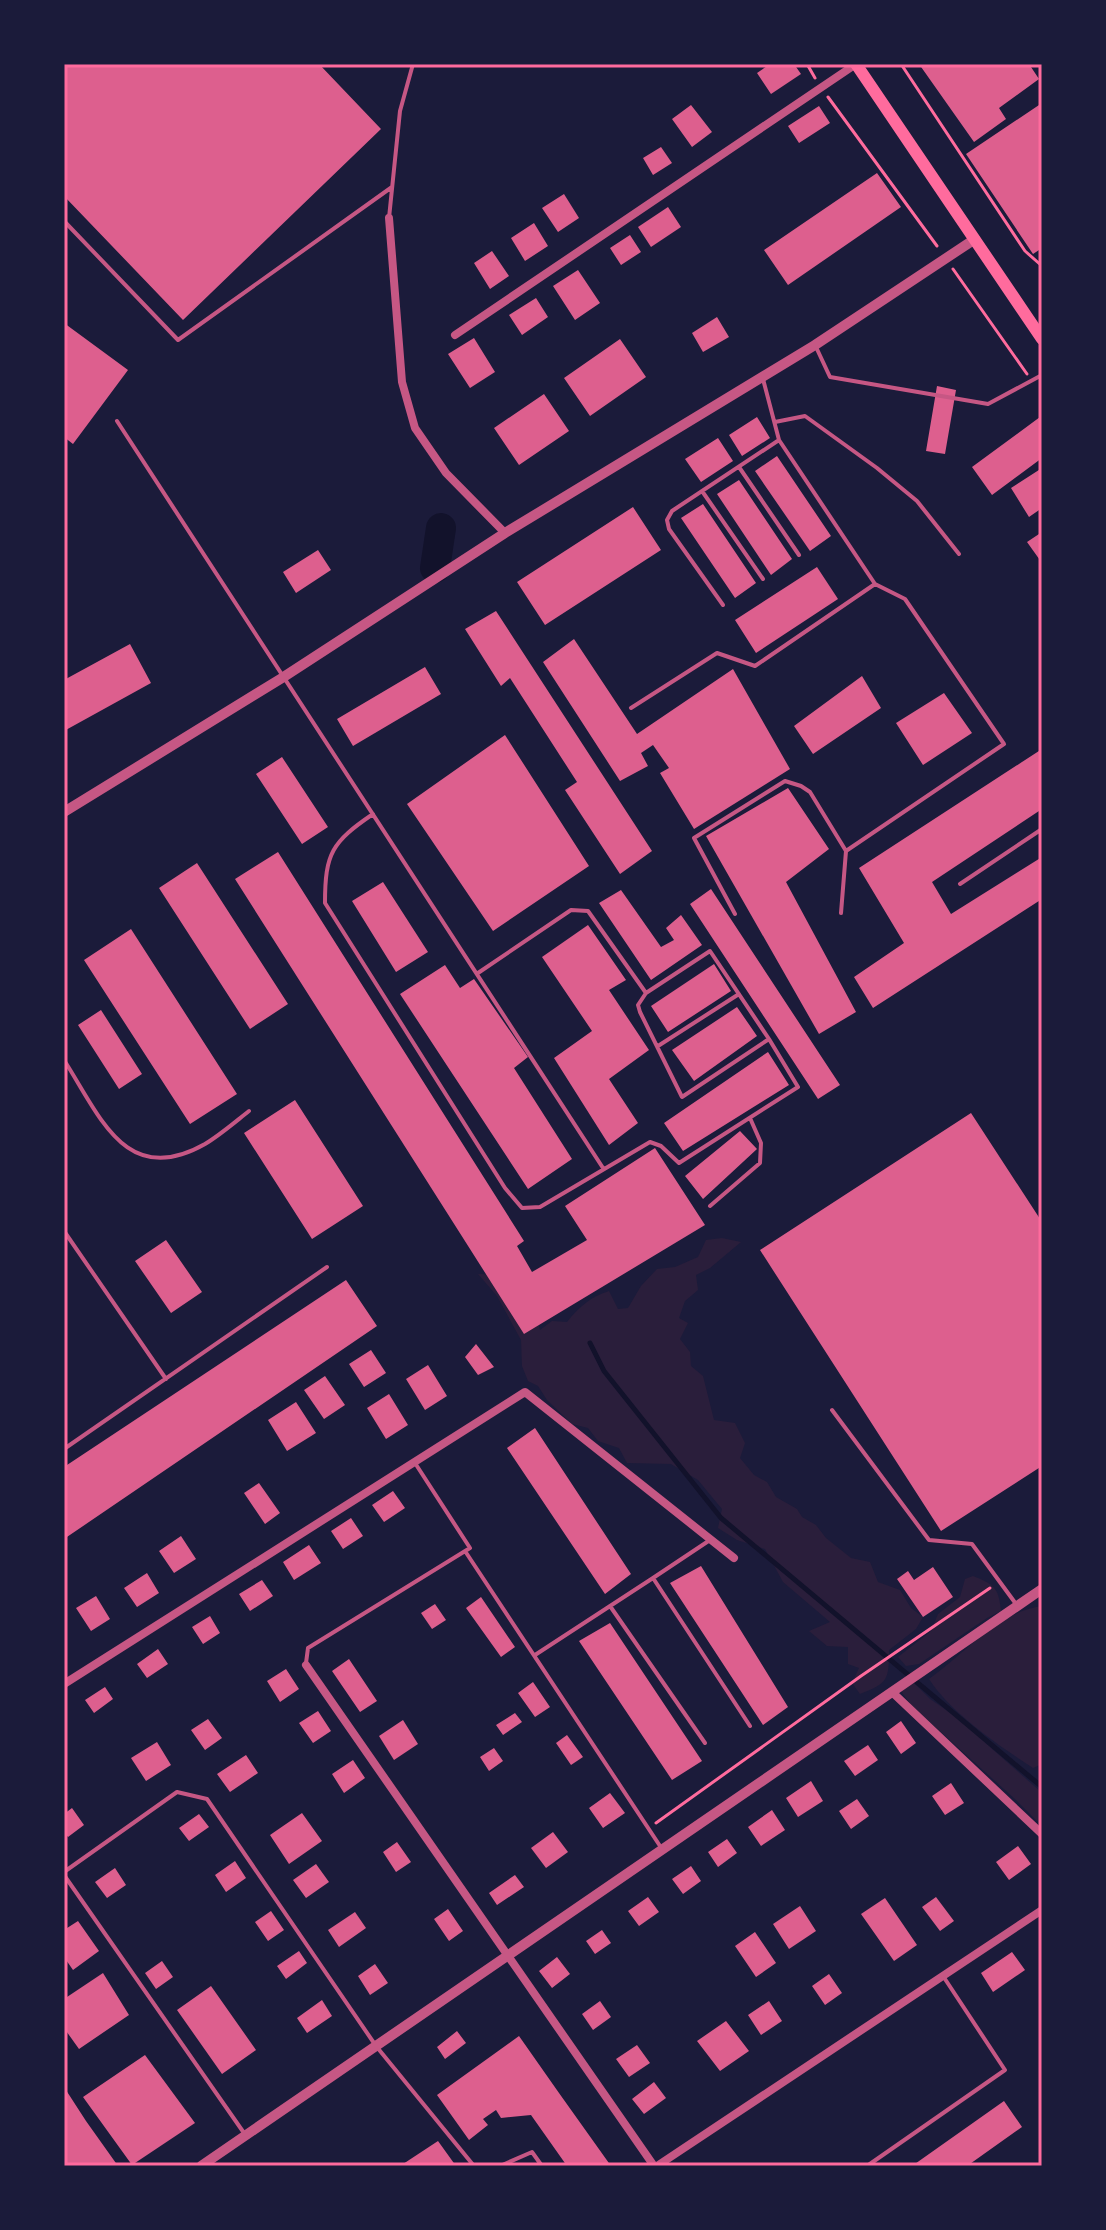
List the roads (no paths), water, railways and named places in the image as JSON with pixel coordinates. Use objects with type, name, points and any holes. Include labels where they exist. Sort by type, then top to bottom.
[{"type":"main road","points":[[856,64],[1042,339]]},
{"type":"street","points":[[455,335],[856,64]]},
{"type":"street","points":[[389,218],[402,382],[415,428],[446,473],[505,533]]},
{"type":"street","points":[[64,812],[282,678],[505,533],[815,345],[975,239]]},
{"type":"street","points":[[64,1684],[525,1392],[734,1558]]},
{"type":"street","points":[[201,2166],[1042,1589]]},
{"type":"street","points":[[306,1665],[656,2166],[1042,1910]]},
{"type":"street","points":[[892,1692],[1042,1834]]},
{"type":"lane","points":[[389,218],[400,111],[413,64]]},
{"type":"lane","points":[[64,221],[178,340],[392,187]]},
{"type":"lane","points":[[815,345],[830,377],[988,404],[1042,375]]},
{"type":"lane","points":[[762,377],[779,440],[875,584],[905,599],[1004,744],[846,851]]},
{"type":"lane","points":[[775,422],[805,416],[917,501],[959,554]]},
{"type":"lane","points":[[117,421],[603,1168]]},
{"type":"lane","points":[[723,605],[669,529],[667,520],[672,511],[779,440]]},
{"type":"lane","points":[[739,467],[799,555]]},
{"type":"lane","points":[[702,491],[763,579]]},
{"type":"lane","points":[[631,708],[717,653],[755,666],[875,584]]},
{"type":"lane","points":[[735,914],[694,838],[785,781],[810,792],[846,851],[841,913]]},
{"type":"lane","points":[[373,814],[346,833],[329,856],[325,903],[505,1188],[522,1208],[540,1207],[650,1142],[661,1146],[679,1163],[798,1087],[769,1039],[710,951],[646,993],[638,1005],[682,1097],[769,1039]]},
{"type":"lane","points":[[960,884],[1042,829]]},
{"type":"lane","points":[[478,973],[571,910],[577,909],[588,911],[594,917],[646,993]]},
{"type":"lane","points":[[658,1046],[739,994]]},
{"type":"lane","points":[[64,1060],[109,1128],[128,1149],[150,1159],[173,1158],[205,1144],[249,1111]]},
{"type":"lane","points":[[710,1206],[760,1163],[761,1143],[750,1118]]},
{"type":"lane","points":[[64,1231],[166,1379]]},
{"type":"lane","points":[[64,1449],[327,1267]]},
{"type":"lane","points":[[832,1410],[929,1540],[972,1544],[1017,1606]]},
{"type":"lane","points":[[306,1665],[308,1648],[470,1548],[415,1462]]},
{"type":"lane","points":[[534,1656],[710,1540]]},
{"type":"lane","points":[[465,1551],[662,1849]]},
{"type":"lane","points":[[653,1578],[750,1726]]},
{"type":"lane","points":[[610,1606],[705,1743]]},
{"type":"lane","points":[[246,2135],[64,1874],[177,1792],[207,1799],[376,2046],[474,2166]]},
{"type":"lane","points":[[867,2166],[1005,2070],[943,1976]]},
{"type":"lane","points":[[500,2166],[532,2152],[542,2166]]},
{"type":"waterway","points":[[435,568],[441,528]]},
{"type":"waterway","points":[[590,1343],[604,1371],[721,1518],[1042,1787]]}]
